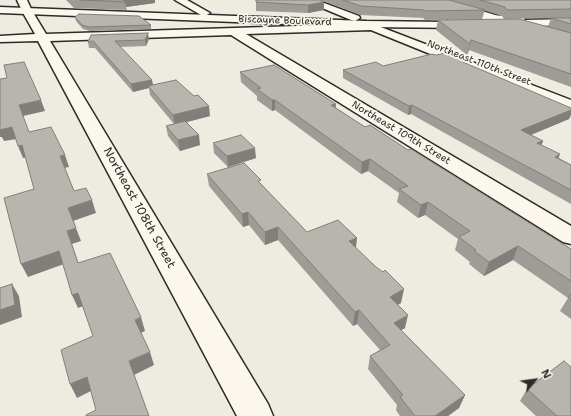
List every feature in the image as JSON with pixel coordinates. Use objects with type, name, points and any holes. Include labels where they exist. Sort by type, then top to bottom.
[{"type":"street","name":"Northeast 110th Street","points":[[308,0],[571,106]]},
{"type":"street","points":[[435,0],[498,19]]},
{"type":"street","points":[[165,12],[180,8],[184,5],[181,1]]},
{"type":"street","points":[[181,1],[212,22],[214,25],[212,32]]},
{"type":"street","points":[[0,5],[67,37],[212,32],[235,25],[364,23]]},
{"type":"street","name":"Biscayne Boulevard","points":[[0,5],[31,19],[76,13],[312,17],[364,23],[420,25],[571,22]]},
{"type":"street","points":[[312,17],[330,13],[330,10],[326,7]]},
{"type":"street","name":"Biscayne Boulevard","points":[[0,10],[31,19],[165,12],[205,16],[235,25]]},
{"type":"street","points":[[0,39],[31,19],[76,13]]},
{"type":"street","name":"Biscayne Boulevard","points":[[364,23],[571,16]]},
{"type":"street","name":"Northeast 108th Street","points":[[31,19],[256,416]]},
{"type":"street","points":[[518,24],[549,33]]},
{"type":"street","name":"Northeast 109th Street","points":[[235,25],[571,236]]},
{"type":"street","name":"Northeast 110th Street","points":[[420,25],[409,28],[405,33],[571,98]]},
{"type":"building","points":[[81,0],[123,0],[125,2]]},
{"type":"building","points":[[256,0],[320,0],[324,2],[308,5],[256,2]]},
{"type":"building","points":[[343,0],[449,0],[485,10],[426,11],[361,6]]},
{"type":"building","points":[[480,0],[571,0],[571,9],[507,10],[505,7]]},
{"type":"building","points":[[79,14],[139,16],[151,25],[89,27],[82,25],[75,17]]},
{"type":"building","points":[[551,18],[571,18],[571,24]]},
{"type":"building","points":[[519,19],[571,33],[571,74],[471,40],[470,44],[438,20]]},
{"type":"building","points":[[148,33],[145,40],[115,41],[152,80],[131,84],[93,41],[88,42],[91,35]]},
{"type":"building","points":[[446,53],[464,60],[463,62],[571,108],[571,110],[521,130],[543,141],[537,143],[560,154],[555,157],[571,165],[571,190],[343,70],[376,62],[383,66],[432,54],[436,55]]},
{"type":"building","points":[[24,62],[41,100],[19,105],[29,132],[51,127],[65,155],[60,156],[74,191],[86,188],[92,200],[68,208],[76,228],[67,231],[78,263],[110,253],[141,317],[135,320],[150,352],[129,361],[149,416],[86,416],[96,410],[87,377],[70,384],[61,350],[93,336],[78,293],[72,295],[59,251],[21,264],[4,198],[34,189],[22,145],[18,146],[12,127],[0,130],[0,79],[7,78],[4,65]]},
{"type":"building","points":[[274,65],[336,104],[331,105],[365,127],[370,125],[408,150],[411,149],[571,249],[571,281],[518,246],[489,262],[459,237],[470,231],[428,202],[421,205],[399,189],[408,186],[370,159],[362,162],[275,100],[272,100],[257,89],[261,88],[240,72]]},
{"type":"building","points":[[176,80],[194,96],[198,95],[209,106],[173,115],[148,86]]},
{"type":"building","points":[[185,121],[199,135],[178,140],[166,126]]},
{"type":"building","points":[[241,135],[255,148],[227,156],[213,143]]},
{"type":"building","points":[[244,163],[261,180],[258,181],[307,232],[338,220],[357,238],[349,241],[376,267],[383,272],[385,270],[404,289],[390,297],[408,315],[394,323],[465,395],[435,416],[415,416],[400,397],[403,395],[370,356],[390,345],[359,310],[355,312],[278,227],[265,232],[248,212],[242,214],[207,174]]},
{"type":"building","points":[[12,284],[15,305],[0,310],[0,288]]},
{"type":"building","points":[[564,361],[571,367],[571,416],[557,416],[527,389]]}]
